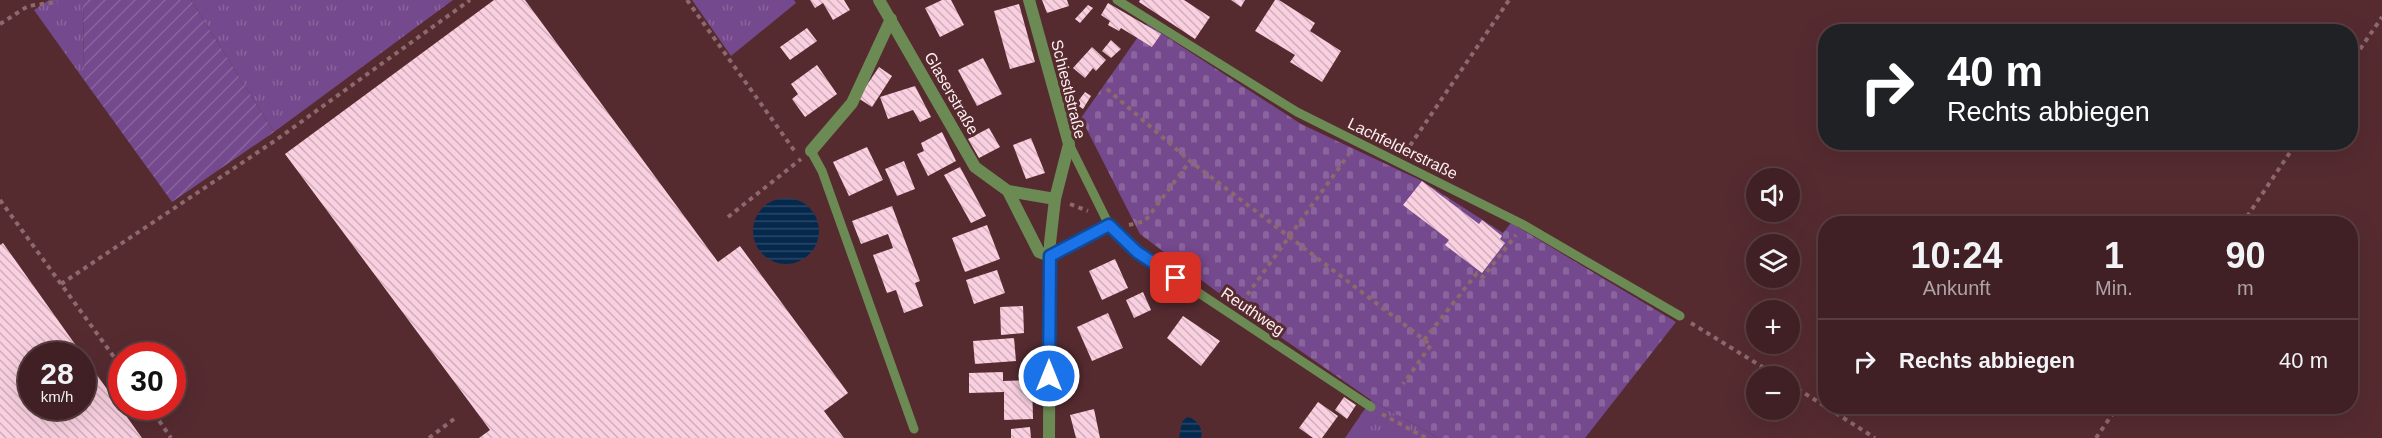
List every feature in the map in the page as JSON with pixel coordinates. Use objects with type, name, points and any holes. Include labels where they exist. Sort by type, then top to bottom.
[{"type":"street","name":"Glaserstraße","points":[[879,0],[975,167],[1008,191],[1055,199]]},
{"type":"street","name":"Schiestlstraße","points":[[1029,0],[1069,144],[1055,199],[1050,256],[1049,438]]},
{"type":"street","points":[[811,151],[852,103],[891,20]]},
{"type":"street","name":"Glaserstraße","points":[[1008,191],[1039,252],[1050,256]]},
{"type":"lane","name":"Lachfelderstraße","points":[[1117,0],[1297,112],[1524,225],[1680,316]]},
{"type":"lane","name":"Reuthweg","points":[[1069,144],[1103,216],[1109,225],[1137,252],[1371,407]]},
{"type":"lane","points":[[811,151],[822,171],[914,429]]},
{"type":"lane","points":[[1050,256],[1109,225]]},
{"type":"path","points":[[61,284],[276,140],[470,0]]},
{"type":"path","points":[[687,0],[800,160]]},
{"type":"path","points":[[1398,163],[1509,0]]},
{"type":"path","points":[[0,24],[28,6],[58,2]]},
{"type":"path","points":[[2358,52],[2382,18]]},
{"type":"path","points":[[1107,89],[1190,161],[1431,345],[1403,384]]},
{"type":"path","points":[[2247,216],[2292,150]]},
{"type":"path","points":[[728,217],[811,151]]},
{"type":"path","points":[[1242,302],[1349,154]]},
{"type":"path","points":[[1109,225],[1136,224],[1145,221],[1190,161]]},
{"type":"path","points":[[1055,199],[1103,216]]},
{"type":"path","points":[[0,200],[108,349]]},
{"type":"path","points":[[1424,340],[1477,273],[1483,278],[1524,225]]},
{"type":"path","points":[[1680,316],[1761,366]]},
{"type":"path","points":[[1800,390],[1818,402]]},
{"type":"path","points":[[1371,407],[1426,438]]},
{"type":"path","points":[[1837,414],[1875,438]]},
{"type":"path","points":[[2097,438],[2113,414]]},
{"type":"path","points":[[429,438],[454,419]]},
{"type":"path","points":[[158,420],[171,438]]},
{"type":"green space","points":[[49,0],[83,0],[84,80],[34,10]]},
{"type":"green space","points":[[83,0],[191,0],[274,132],[172,202],[84,80]]},
{"type":"green space","points":[[191,0],[453,0],[274,132]]},
{"type":"green space","points":[[692,0],[794,0],[796,3],[731,56]]},
{"type":"green space","points":[[1147,24],[1301,124],[1422,181],[1503,233],[1511,223],[1676,322],[1585,438],[1438,438],[1371,400],[1240,309],[1140,234],[1081,118]]},
{"type":"green space","points":[[1371,400],[1438,438],[1345,438]]},
{"type":"water","points":[[786,198],[799,201],[809,208],[816,218],[819,231],[816,244],[809,254],[799,261],[786,264],[773,261],[763,254],[756,244],[753,231],[756,218],[763,208],[773,201]]},
{"type":"water","points":[[1187,417],[1199,424],[1201,438],[1179,438],[1182,422]]},
{"type":"building","points":[[494,0],[525,0],[718,262],[740,246],[848,393],[824,411],[844,438],[479,438],[490,430],[285,154]]},
{"type":"building","points":[[810,0],[844,0],[850,10],[833,20],[823,3],[815,8]]},
{"type":"building","points":[[942,0],[951,0],[964,25],[940,37],[925,8]]},
{"type":"building","points":[[1042,0],[1067,0],[1069,6],[1047,13]]},
{"type":"building","points":[[1140,0],[1184,0],[1210,17],[1195,39],[1139,2]]},
{"type":"building","points":[[1231,0],[1245,0],[1241,7]]},
{"type":"building","points":[[1275,0],[1279,0],[1315,23],[1310,31],[1341,51],[1322,82],[1290,62],[1295,55],[1255,31]]},
{"type":"building","points":[[1108,3],[1161,34],[1152,47],[1121,28],[1119,31],[1108,25],[1110,21],[1101,15]]},
{"type":"building","points":[[1019,4],[1035,62],[1010,69],[994,11]]},
{"type":"building","points":[[1088,5],[1093,8],[1080,23],[1075,19]]},
{"type":"building","points":[[807,28],[817,41],[790,60],[780,47]]},
{"type":"building","points":[[1111,40],[1121,49],[1111,58],[1102,51]]},
{"type":"building","points":[[1092,47],[1106,60],[1096,71],[1093,68],[1085,78],[1073,68]]},
{"type":"building","points":[[983,58],[1002,94],[977,106],[958,70]]},
{"type":"building","points":[[817,65],[837,94],[805,117],[792,99],[798,94],[791,84]]},
{"type":"building","points":[[879,67],[892,76],[872,107],[858,98]]},
{"type":"building","points":[[915,86],[931,117],[920,122],[913,110],[888,119],[880,97]]},
{"type":"building","points":[[1085,92],[1091,96],[1083,109],[1076,104]]},
{"type":"building","points":[[989,128],[1000,147],[979,158],[968,139]]},
{"type":"building","points":[[942,132],[956,161],[928,176],[917,154],[924,151],[921,143]]},
{"type":"building","points":[[1031,138],[1045,173],[1026,179],[1013,145]]},
{"type":"building","points":[[867,147],[883,180],[849,196],[833,162]]},
{"type":"building","points":[[904,161],[915,189],[897,196],[885,169]]},
{"type":"building","points":[[960,167],[986,216],[971,223],[944,175]]},
{"type":"building","points":[[1422,181],[1479,224],[1482,220],[1502,236],[1500,239],[1505,243],[1482,273],[1445,245],[1449,240],[1403,205]]},
{"type":"building","points":[[892,206],[920,281],[915,283],[923,306],[904,313],[896,290],[887,293],[873,255],[893,248],[888,234],[861,244],[852,221]]},
{"type":"building","points":[[987,225],[1000,259],[965,272],[952,238]]},
{"type":"building","points":[[3,243],[74,342],[18,342],[18,420],[96,420],[96,373],[108,390],[108,420],[129,420],[142,438],[0,438],[0,245]]},
{"type":"building","points":[[1115,259],[1128,288],[1102,300],[1089,271]]},
{"type":"building","points":[[997,270],[1005,293],[974,304],[966,280]]},
{"type":"building","points":[[1143,292],[1151,310],[1134,318],[1126,300]]},
{"type":"building","points":[[1023,306],[1024,333],[1001,335],[1000,307]]},
{"type":"building","points":[[1108,313],[1123,348],[1092,361],[1077,327]]},
{"type":"building","points":[[1183,316],[1220,341],[1201,366],[1167,338]]},
{"type":"building","points":[[1014,338],[1016,361],[975,364],[973,341]]},
{"type":"building","points":[[1003,372],[1003,381],[1032,380],[1033,419],[1004,420],[1004,392],[969,393],[969,373]]},
{"type":"building","points":[[1344,397],[1356,405],[1347,419],[1335,410]]},
{"type":"building","points":[[1318,402],[1338,416],[1322,438],[1313,438],[1299,428]]},
{"type":"building","points":[[1094,409],[1100,438],[1076,438],[1070,415]]},
{"type":"building","points":[[1030,427],[1031,438],[1011,438],[1011,429]]},
{"type":"route","points":[[1049,376],[1050,256],[1109,225],[1137,252],[1176,278]]}]
